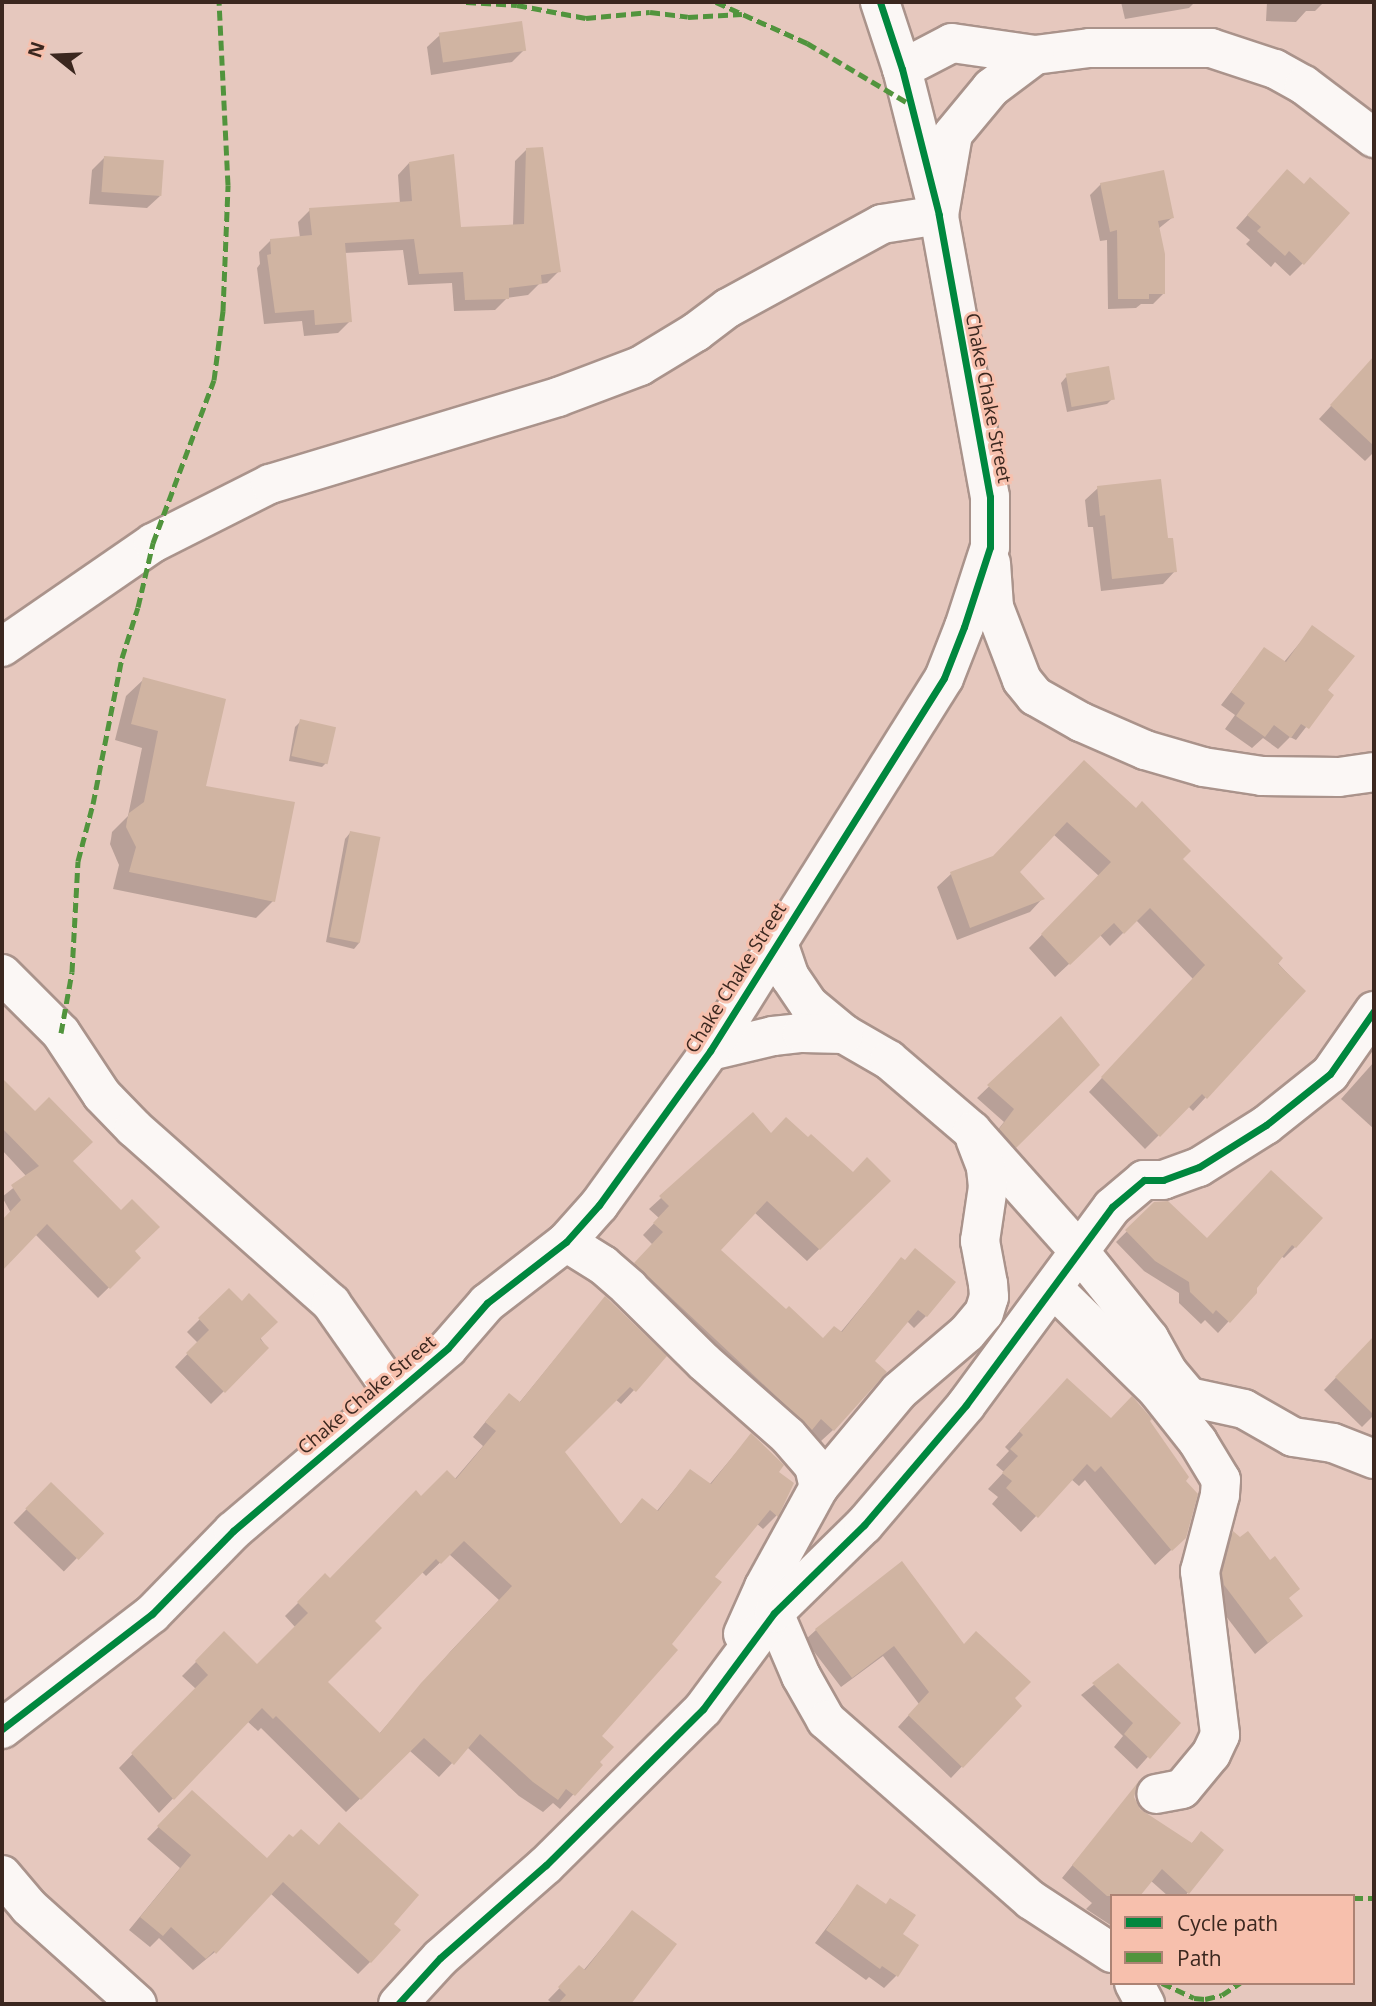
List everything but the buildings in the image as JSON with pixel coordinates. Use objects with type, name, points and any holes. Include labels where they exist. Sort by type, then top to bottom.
[{"type":"street","name":"Chake Chake Street","points":[[2,1729],[152,1614],[233,1531],[448,1348],[486,1303],[566,1242],[599,1205],[710,1051],[777,940],[834,858],[944,678],[964,628],[990,547],[990,497],[939,215],[902,69],[880,2]]},
{"type":"street","points":[[902,69],[952,43],[1035,55],[1090,48],[1211,48],[1275,69],[1304,85],[1374,138]]},
{"type":"street","points":[[2,647],[153,543],[270,484],[558,397],[640,366],[696,332],[728,308],[882,224],[939,215],[953,134],[992,88],[1035,55]]},
{"type":"street","points":[[990,547],[994,607],[1011,657],[1035,696],[1081,722],[1145,750],[1203,767],[1274,776],[1339,777],[1374,772]]},
{"type":"street","points":[[777,940],[790,976],[809,1006],[844,1034],[889,1059],[972,1131],[1079,1251],[1149,1338],[1167,1371],[1174,1394],[1198,1442],[1221,1480],[1220,1495],[1200,1571],[1220,1735],[1211,1754],[1182,1789],[1156,1794]]},
{"type":"street","points":[[2,974],[61,1033],[103,1095],[134,1128],[331,1303],[394,1393]]},
{"type":"street","points":[[398,2004],[440,1958],[546,1865],[703,1709],[774,1614],[864,1525],[966,1405],[1112,1207],[1133,1186],[1144,1180],[1163,1180],[1199,1167],[1266,1125],[1330,1074],[1374,1012]]},
{"type":"street","points":[[710,1051],[773,1036],[802,1033],[844,1034]]},
{"type":"street","points":[[722,1684],[764,1587],[819,1487],[847,1449],[899,1391],[967,1333],[984,1313],[989,1297],[980,1241],[988,1187],[986,1167],[972,1131]]},
{"type":"street","points":[[566,1242],[603,1265],[704,1362],[788,1436],[814,1466],[819,1487]]},
{"type":"street","points":[[1053,1287],[1174,1394],[1244,1409],[1293,1437],[1333,1443],[1374,1460]]},
{"type":"street","points":[[774,1614],[801,1676],[826,1720],[1031,1900],[1110,1953]]},
{"type":"street","points":[[2,1875],[29,1907],[137,2004]]},
{"type":"street","points":[[1136,1985],[1145,2004]]},
{"type":"marked path","points":[[61,1033],[72,972],[78,861],[93,804],[122,658],[138,607],[153,543],[214,380],[223,311],[228,185],[219,2]]},
{"type":"marked path","points":[[466,2],[517,5],[586,18],[650,12],[688,17],[742,14]]},
{"type":"marked path","points":[[716,2],[807,43],[908,103]]},
{"type":"marked path","points":[[1355,1898],[1374,1898]]},
{"type":"marked path","points":[[1166,1985],[1194,1998],[1205,1999],[1222,1995],[1237,1985]]},
{"type":"cycle path","points":[[2,1729],[152,1614],[233,1531],[448,1348],[487,1303],[566,1242],[599,1205],[710,1051],[944,678],[990,547],[990,497],[939,215],[902,69],[880,2]]},
{"type":"cycle path","points":[[398,2004],[440,1958],[546,1865],[703,1709],[774,1613],[864,1525],[966,1405],[1112,1207],[1144,1180],[1163,1180],[1199,1167],[1266,1125],[1330,1074],[1374,1011]]}]
